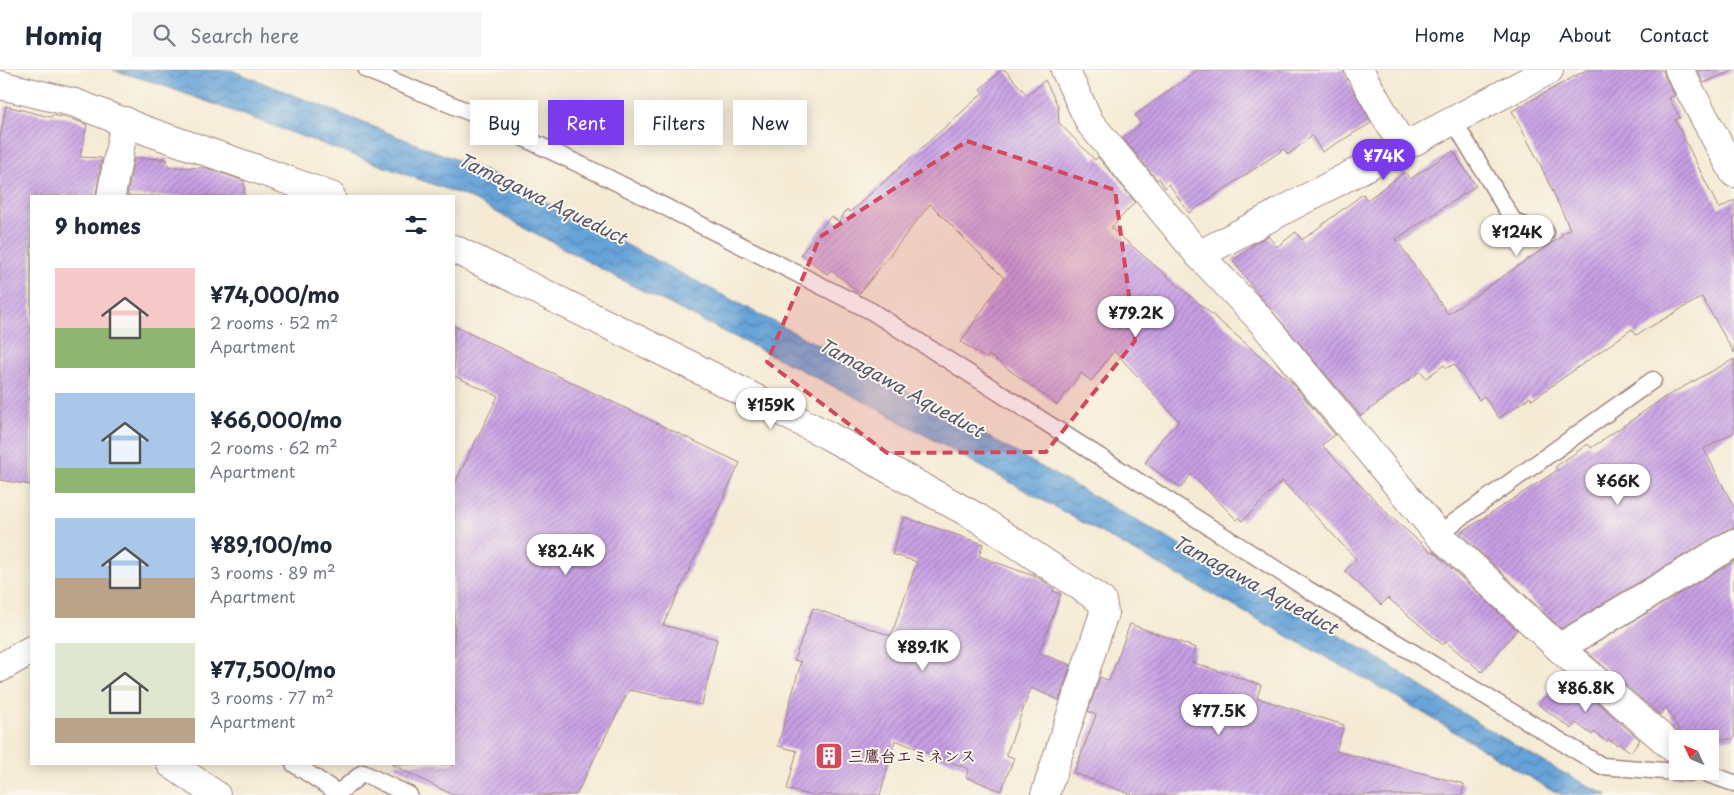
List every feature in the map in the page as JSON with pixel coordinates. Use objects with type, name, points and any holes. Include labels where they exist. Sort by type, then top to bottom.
[{"type":"street","points":[[1065,70],[1090,123],[1199,255],[1257,316],[1438,534],[1559,648],[1669,744]]},
{"type":"street","points":[[1359,70],[1403,147]]},
{"type":"street","points":[[1199,255],[1549,70]]},
{"type":"street","points":[[1679,70],[1734,173]]},
{"type":"street","points":[[0,85],[75,103],[294,190],[325,195]]},
{"type":"street","points":[[111,195],[124,121]]},
{"type":"street","points":[[455,250],[675,358],[826,435],[978,518],[1102,601],[1104,613],[1045,795]]},
{"type":"street","points":[[1559,648],[1734,543]]},
{"type":"street","points":[[0,668],[30,651]]},
{"type":"street","points":[[172,765],[216,795]]},
{"type":"lane","points":[[367,70],[469,112],[602,174],[871,311],[1307,589],[1602,766],[1669,771]]},
{"type":"lane","points":[[1453,120],[1514,222],[1546,233]]},
{"type":"lane","points":[[1438,534],[1653,380]]},
{"type":"lane","points":[[296,765],[338,793],[364,773],[409,795]]},
{"type":"lane","points":[[1719,778],[1734,783]]},
{"type":"highlighted area","points":[[967,141],[1115,190],[1135,341],[1046,452],[887,453],[767,362],[820,237]]},
{"type":"water","points":[[113,70],[231,70],[492,174],[934,406],[1370,653],[1478,723],[1556,769],[1607,795],[1563,795],[1547,788],[1385,690],[865,402],[631,285],[470,198],[156,83]]},
{"type":"building","points":[[1002,70],[1005,70],[1027,95],[1045,80],[1058,106],[1059,123],[1095,160],[1098,157],[1135,202],[1111,228],[1293,384],[1335,435],[1322,445],[1389,515],[1431,552],[1433,551],[1517,630],[1482,672],[1446,642],[1443,645],[1388,598],[1381,605],[1345,571],[1356,559],[1282,481],[1242,521],[1240,517],[1237,520],[1191,474],[1181,488],[1145,463],[1163,437],[1179,421],[1114,351],[1091,381],[1081,373],[1057,405],[989,355],[987,359],[961,342],[1004,278],[930,204],[860,293],[831,270],[827,274],[801,254],[831,216],[839,222],[847,209],[850,212],[983,93],[980,89]]},
{"type":"building","points":[[1198,70],[1343,70],[1371,123],[1322,152],[1312,136],[1288,155],[1284,149],[1189,213],[1169,184],[1165,188],[1159,178],[1157,180],[1123,138],[1141,124],[1135,115]]},
{"type":"building","points":[[1586,70],[1663,70],[1675,96],[1669,98],[1680,118],[1675,120],[1719,209],[1734,200],[1734,353],[1702,297],[1636,335],[1632,329],[1532,400],[1530,397],[1499,418],[1484,396],[1479,400],[1454,364],[1447,368],[1444,365],[1426,378],[1421,371],[1361,416],[1261,298],[1233,261],[1257,242],[1268,236],[1277,247],[1296,232],[1302,240],[1363,194],[1367,200],[1405,172],[1410,179],[1453,151],[1476,186],[1396,239],[1448,314],[1570,229],[1540,164],[1512,111]]},
{"type":"building","points":[[1697,70],[1734,70],[1704,83]]},
{"type":"building","points":[[6,106],[50,117],[53,115],[87,125],[80,157],[102,158],[96,195],[30,195],[30,485],[0,480],[0,138]]},
{"type":"building","points":[[134,158],[167,159],[168,167],[207,168],[244,181],[244,195],[127,195]]},
{"type":"building","points":[[455,326],[740,463],[663,625],[717,639],[702,705],[629,690],[576,795],[453,795],[393,765],[455,765],[455,483],[498,396],[455,376]]},
{"type":"building","points":[[1734,359],[1734,432],[1704,449],[1734,507],[1734,527],[1561,629],[1460,533],[1558,470],[1555,467],[1588,444],[1591,448],[1665,397]]},
{"type":"building","points":[[904,517],[983,544],[979,556],[1039,578],[1054,589],[1053,591],[1061,594],[1039,653],[1071,665],[1059,700],[1031,688],[1006,755],[1014,758],[1001,791],[966,777],[969,769],[895,740],[880,795],[809,795],[787,789],[797,751],[778,746],[801,662],[794,660],[813,608],[891,636],[917,562],[892,554]]},
{"type":"building","points":[[1734,561],[1734,739],[1719,739],[1719,730],[1679,730],[1666,707],[1660,715],[1585,650]]},
{"type":"building","points":[[1130,624],[1196,648],[1191,662],[1261,685],[1257,698],[1344,725],[1336,751],[1464,784],[1462,795],[1133,795],[1074,773],[1096,715],[1088,711],[1100,677],[1109,681]]},
{"type":"building","points":[[1563,672],[1640,740],[1631,752],[1618,743],[1617,745],[1608,739],[1607,742],[1594,732],[1592,735],[1576,723],[1572,729],[1539,705]]},
{"type":"place","name":"三鷹台エミネンス","points":[[829,756]]},
{"type":"water label","name":"Tamagawa Aqueduct","points":[[542,199]]},
{"type":"water label","name":"Tamagawa Aqueduct","points":[[901,388]]},
{"type":"water label","name":"Tamagawa Aqueduct","points":[[1255,585]]}]
